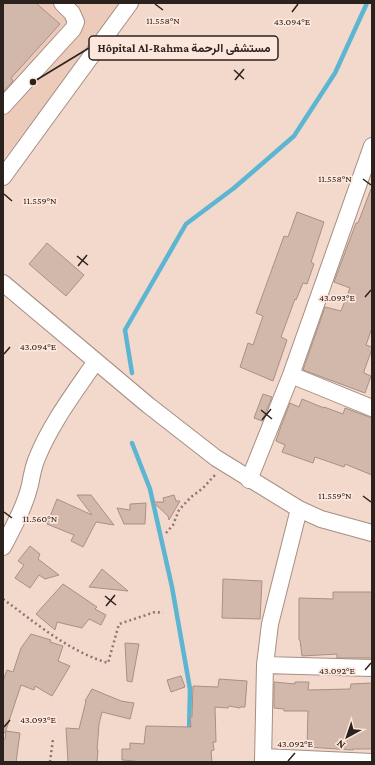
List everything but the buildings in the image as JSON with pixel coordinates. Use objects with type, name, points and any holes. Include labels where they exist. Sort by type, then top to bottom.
[{"type":"street","points":[[3,106],[73,29],[76,22],[72,13],[62,3]]},
{"type":"street","points":[[3,177],[130,3]]},
{"type":"street","points":[[249,480],[291,375],[372,146]]},
{"type":"street","points":[[3,283],[177,429],[249,480],[299,509],[321,519],[372,533]]},
{"type":"street","points":[[3,547],[22,506],[30,485],[32,471],[44,441],[60,414],[96,361]]},
{"type":"street","points":[[291,375],[372,408]]},
{"type":"street","points":[[299,509],[270,624],[266,665],[263,760],[372,762]]},
{"type":"street","points":[[266,665],[372,668]]},
{"type":"path","points":[[166,533],[173,525],[178,510],[203,488],[226,464]]},
{"type":"path","points":[[3,599],[39,626],[73,648],[93,659],[108,663],[119,624],[155,612],[163,613]]},
{"type":"path","points":[[50,762],[53,738]]},
{"type":"shaded area","points":[[3,3],[125,3],[3,160]]},
{"type":"waterway","points":[[132,373],[125,330],[186,224],[234,188],[294,136],[335,73],[367,3]]},
{"type":"waterway","points":[[132,443],[150,489],[172,587],[190,689],[189,732]]},
{"type":"place","name":"Hôpital Al-Rahma مستشفى الرحمة","points":[[33,82]]}]
